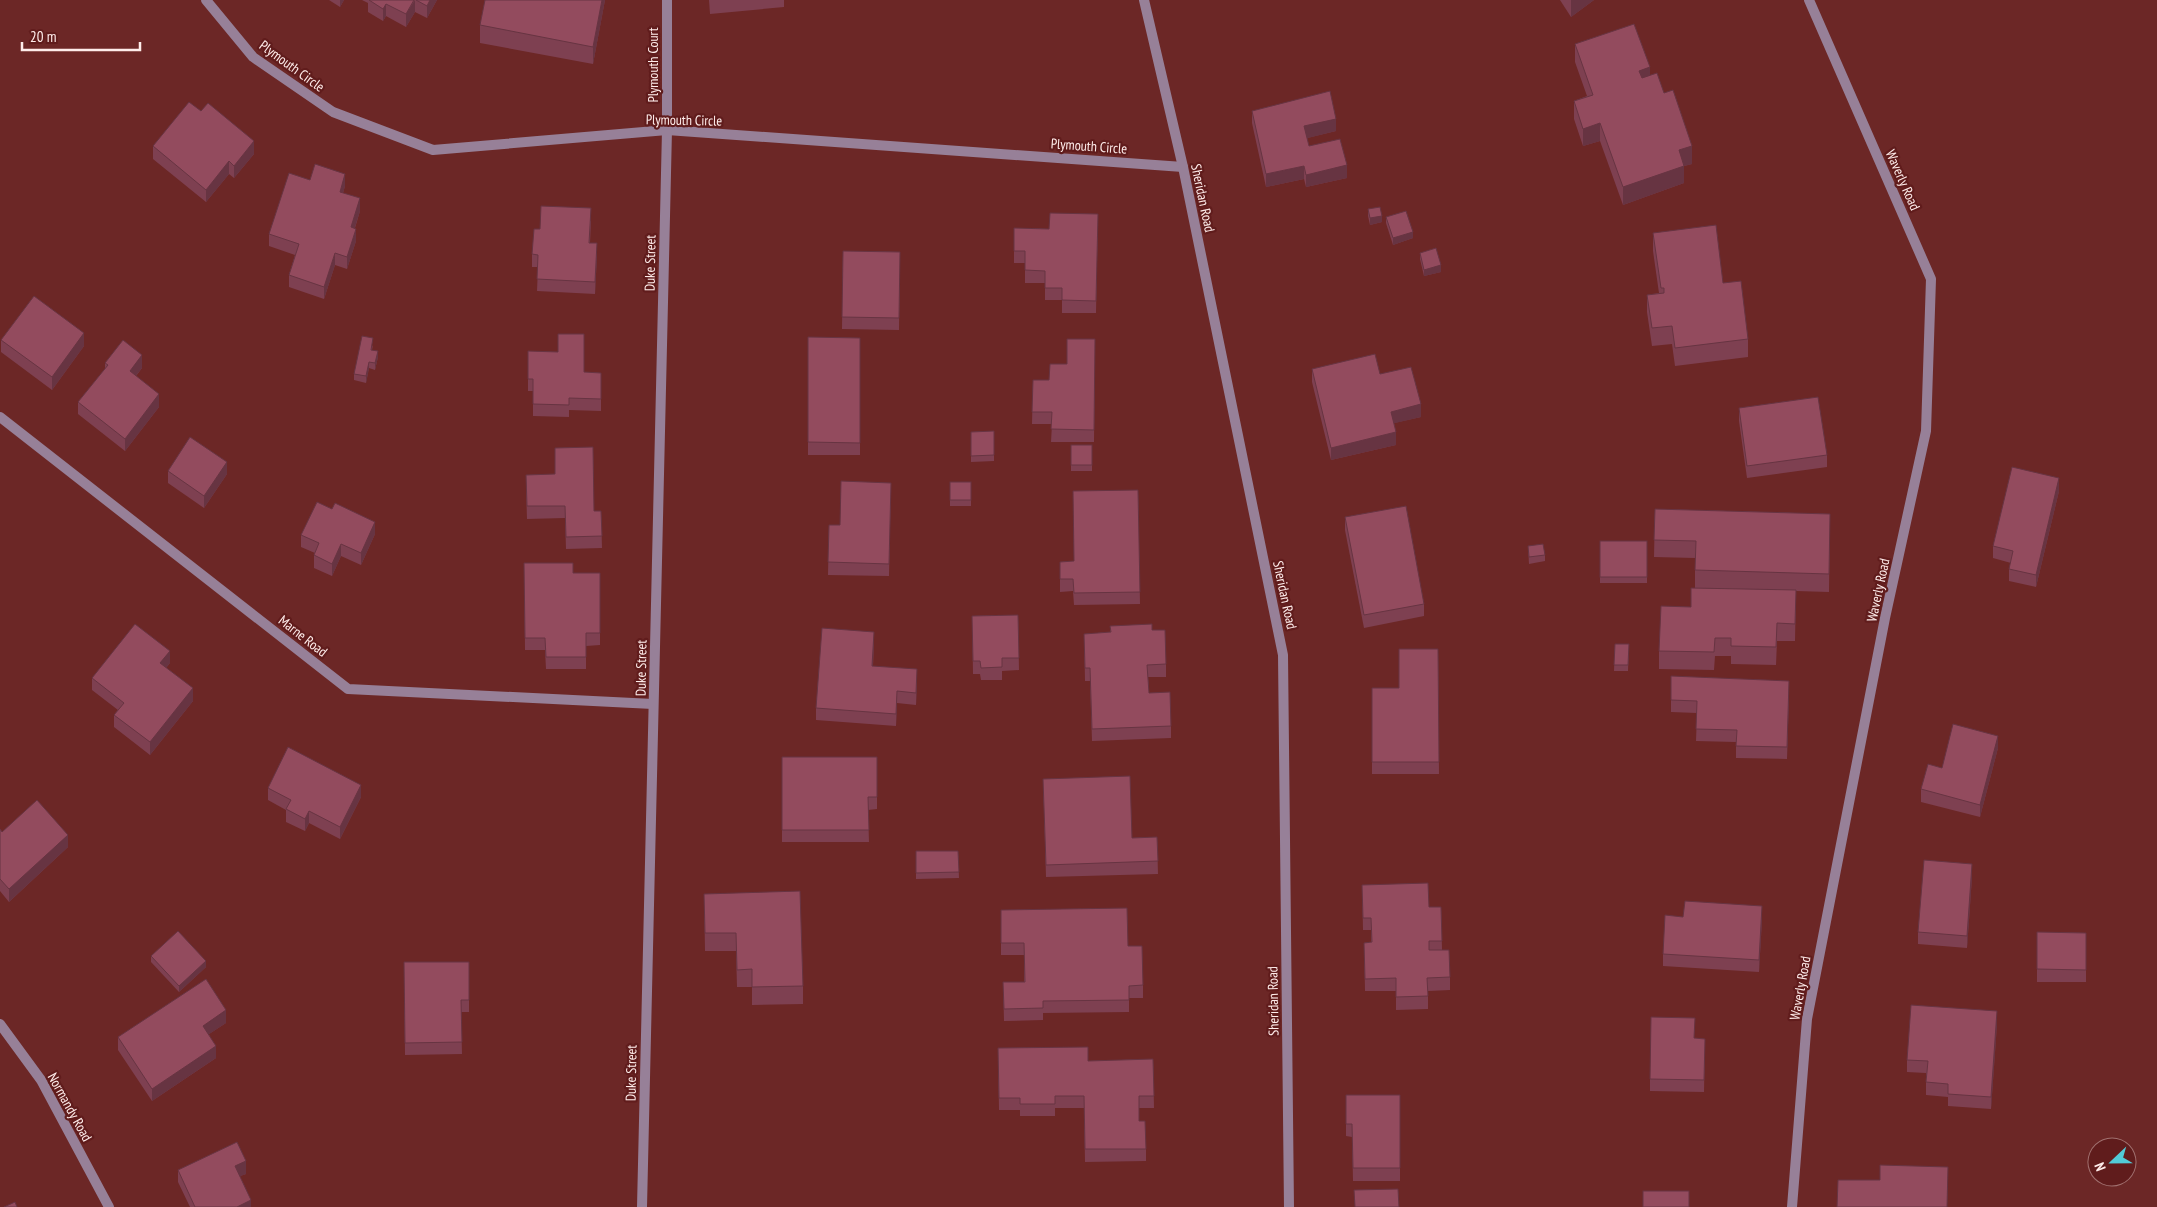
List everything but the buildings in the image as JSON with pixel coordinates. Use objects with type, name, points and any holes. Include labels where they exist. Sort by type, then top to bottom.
[{"type":"street","name":"Plymouth Circle","points":[[206,0],[252,57],[333,112],[433,150],[666,130],[1183,167]]},
{"type":"street","name":"Plymouth Court","points":[[666,0],[666,130]]},
{"type":"street","name":"Sheridan Road","points":[[1144,0],[1183,167],[1284,655],[1289,1207]]},
{"type":"street","name":"Waverly Road","points":[[1792,1207],[1808,1019],[1883,628],[1926,431],[1932,279],[1809,0]]},
{"type":"street","name":"Duke Street","points":[[642,1207],[666,130]]},
{"type":"street","name":"Marne Road","points":[[0,416],[348,689],[654,704]]},
{"type":"street","name":"Normandy Road","points":[[0,1024],[41,1080],[109,1207]]}]
